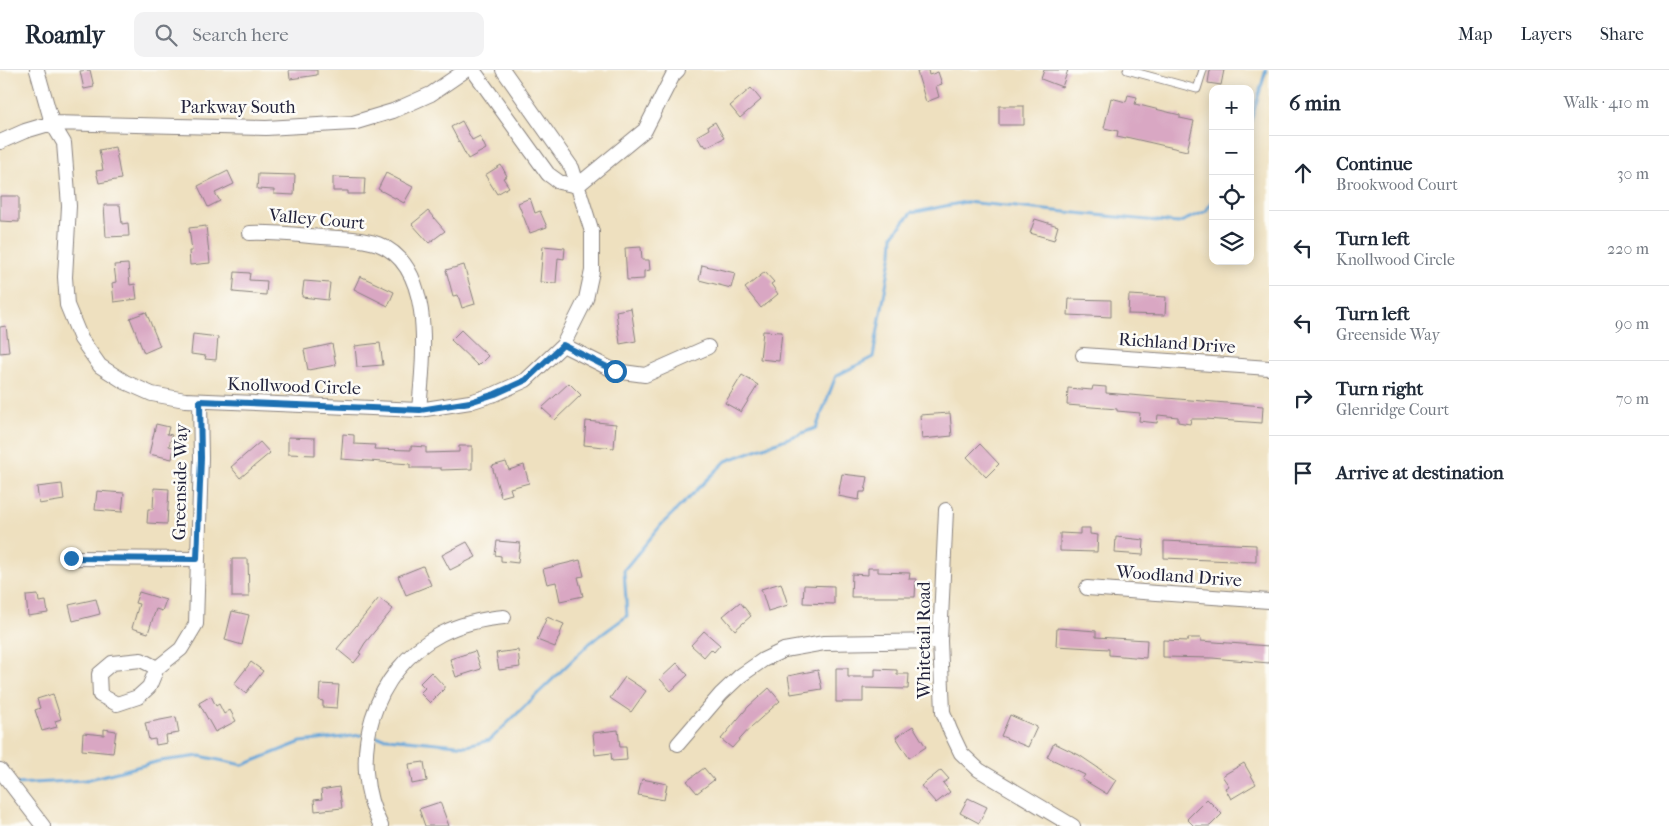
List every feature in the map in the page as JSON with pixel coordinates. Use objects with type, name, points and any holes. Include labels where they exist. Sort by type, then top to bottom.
[{"type":"street","name":"Knollwood Circle","points":[[37,70],[52,123],[64,143],[69,206],[65,277],[67,305],[82,339],[100,366],[125,382],[152,394],[185,400],[420,410],[470,402],[495,394],[526,380],[563,345],[586,299],[592,271],[592,232],[572,168],[503,70]]},
{"type":"street","name":"Parkway South","points":[[0,142],[25,131],[52,123],[266,128],[353,123],[393,111],[431,94],[466,70]]},
{"type":"street","points":[[473,70],[548,174],[559,182],[577,186],[645,130],[678,70]]},
{"type":"street","name":"Valley Court","points":[[250,233],[266,232],[349,238],[378,244],[399,257],[412,277],[419,295],[424,348],[420,410]]},
{"type":"street","points":[[563,345],[615,371],[645,375],[708,347]]},
{"type":"street","name":"Richland Drive","points":[[1083,355],[1269,368]]},
{"type":"street","name":"Greenside Way","points":[[157,668],[180,649],[196,624],[201,458],[200,401]]},
{"type":"street","name":"Whitetail Road","points":[[946,510],[940,641],[943,712],[950,730],[961,752],[979,770],[1074,826]]},
{"type":"street","points":[[71,558],[197,559]]},
{"type":"street","name":"Woodland Drive","points":[[1087,588],[1269,601]]},
{"type":"street","points":[[381,826],[375,814],[367,785],[365,763],[366,745],[374,710],[385,690],[409,658],[422,646],[441,634],[487,619],[504,617]]},
{"type":"street","points":[[678,744],[721,694],[740,676],[763,660],[784,650],[824,643],[940,641]]},
{"type":"street","points":[[0,770],[43,826]]},
{"type":"lane","points":[[1126,70],[1197,89],[1203,70]]},
{"type":"building","points":[[90,70],[94,87],[84,89],[80,71]]},
{"type":"building","points":[[289,70],[317,70],[317,75],[290,79]]},
{"type":"building","points":[[928,70],[929,75],[938,72],[942,84],[936,86],[939,97],[926,102],[917,72]]},
{"type":"building","points":[[1044,70],[1068,70],[1062,87],[1041,79]]},
{"type":"building","points":[[1210,70],[1224,70],[1221,85],[1208,83]]},
{"type":"building","points":[[751,88],[761,100],[740,118],[730,106]]},
{"type":"building","points":[[1128,95],[1137,97],[1135,104],[1180,115],[1180,118],[1194,121],[1187,151],[1126,137],[1126,139],[1117,137],[1118,131],[1104,128],[1111,98],[1126,102]]},
{"type":"building","points":[[999,106],[1024,106],[1024,125],[999,125]]},
{"type":"building","points":[[462,121],[472,140],[480,136],[486,149],[468,159],[451,127]]},
{"type":"building","points":[[715,122],[724,138],[706,147],[704,144],[702,145],[697,136],[709,129],[708,126]]},
{"type":"building","points":[[115,147],[121,179],[99,183],[96,171],[103,170],[99,150]]},
{"type":"building","points":[[501,165],[507,176],[503,178],[509,187],[497,194],[485,175]]},
{"type":"building","points":[[228,171],[234,184],[215,193],[220,201],[208,207],[198,186]]},
{"type":"building","points":[[386,173],[413,187],[404,203],[378,189]]},
{"type":"building","points":[[258,174],[295,175],[294,195],[274,194],[274,190],[257,189]]},
{"type":"building","points":[[333,177],[365,178],[364,194],[348,194],[348,191],[333,191]]},
{"type":"building","points":[[0,196],[19,196],[19,222],[0,221]]},
{"type":"building","points":[[530,198],[535,213],[540,211],[547,227],[530,233],[518,203]]},
{"type":"building","points":[[104,205],[120,205],[122,224],[128,223],[129,236],[106,237]]},
{"type":"building","points":[[428,211],[445,231],[429,243],[412,224]]},
{"type":"building","points":[[1035,219],[1058,226],[1054,240],[1030,233]]},
{"type":"building","points":[[206,226],[210,263],[190,265],[189,251],[192,251],[189,228]]},
{"type":"building","points":[[543,246],[565,248],[564,259],[558,258],[556,283],[540,282]]},
{"type":"building","points":[[641,247],[642,260],[649,260],[650,270],[644,271],[644,279],[627,280],[625,248]]},
{"type":"building","points":[[128,264],[130,285],[135,284],[137,299],[114,302],[112,283],[116,282],[114,265]]},
{"type":"building","points":[[464,265],[475,304],[462,308],[458,295],[453,296],[446,270]]},
{"type":"building","points":[[702,265],[735,273],[731,288],[699,280]]},
{"type":"building","points":[[235,272],[250,273],[249,280],[267,281],[266,295],[233,292]]},
{"type":"building","points":[[765,272],[774,282],[771,284],[778,294],[761,308],[745,288]]},
{"type":"building","points":[[360,276],[394,292],[388,306],[354,289]]},
{"type":"building","points":[[304,281],[330,283],[328,300],[302,297]]},
{"type":"building","points":[[1129,295],[1166,297],[1165,315],[1128,314]]},
{"type":"building","points":[[1069,299],[1111,300],[1111,317],[1068,315]]},
{"type":"building","points":[[631,308],[636,341],[620,344],[616,311]]},
{"type":"building","points":[[146,312],[160,346],[144,353],[130,318]]},
{"type":"building","points":[[6,326],[9,352],[0,353],[0,327]]},
{"type":"building","points":[[461,330],[488,356],[478,366],[451,340]]},
{"type":"building","points":[[763,331],[782,332],[779,361],[760,359]]},
{"type":"building","points":[[193,334],[218,337],[216,360],[205,359],[206,356],[191,354]]},
{"type":"building","points":[[380,343],[383,365],[357,367],[355,346]]},
{"type":"building","points":[[332,344],[336,365],[308,370],[304,350]]},
{"type":"building","points":[[742,375],[758,385],[741,412],[725,403]]},
{"type":"building","points":[[569,383],[581,395],[555,420],[542,408]]},
{"type":"building","points":[[1093,386],[1106,387],[1106,393],[1263,406],[1262,423],[1191,419],[1190,424],[1178,422],[1178,417],[1158,415],[1157,423],[1139,421],[1140,413],[1067,405],[1068,388],[1092,390]]},
{"type":"building","points":[[950,413],[952,436],[922,439],[920,415]]},
{"type":"building","points":[[586,421],[616,424],[614,448],[584,445]]},
{"type":"building","points":[[156,424],[169,427],[167,434],[172,435],[169,446],[174,447],[172,459],[149,454]]},
{"type":"building","points":[[343,434],[354,435],[354,444],[375,445],[374,449],[411,450],[411,446],[426,447],[426,453],[459,452],[459,446],[472,446],[472,469],[410,468],[410,464],[341,459]]},
{"type":"building","points":[[288,437],[315,438],[315,455],[288,454]]},
{"type":"building","points":[[260,442],[270,453],[240,478],[231,467]]},
{"type":"building","points":[[980,444],[999,464],[986,477],[967,457]]},
{"type":"building","points":[[506,462],[509,470],[524,465],[529,483],[510,488],[512,494],[501,497],[492,466]]},
{"type":"building","points":[[842,474],[868,477],[865,492],[860,492],[859,500],[838,496]]},
{"type":"building","points":[[62,484],[64,500],[39,504],[37,487]]},
{"type":"building","points":[[154,488],[169,489],[167,524],[147,523],[148,509],[153,509]]},
{"type":"building","points":[[97,491],[124,493],[122,512],[95,510]]},
{"type":"building","points":[[1080,528],[1090,528],[1090,534],[1098,535],[1097,552],[1060,551],[1060,533],[1080,534]]},
{"type":"building","points":[[1116,537],[1144,540],[1143,555],[1115,553]]},
{"type":"building","points":[[497,541],[520,543],[518,563],[501,561],[501,556],[495,555]]},
{"type":"building","points":[[1164,541],[1256,545],[1256,562],[1164,558]]},
{"type":"building","points":[[467,542],[476,557],[450,570],[442,555]]},
{"type":"building","points":[[232,559],[248,559],[249,597],[232,597]]},
{"type":"building","points":[[580,560],[584,576],[578,577],[583,596],[560,601],[556,582],[547,584],[543,569]]},
{"type":"building","points":[[423,566],[431,585],[406,595],[398,576]]},
{"type":"building","points":[[868,568],[878,568],[878,572],[910,573],[909,579],[916,579],[915,597],[851,597],[852,574],[868,575]]},
{"type":"building","points":[[781,583],[788,605],[768,611],[761,589]]},
{"type":"building","points":[[804,585],[834,586],[834,604],[803,603]]},
{"type":"building","points":[[139,592],[166,600],[162,611],[156,609],[148,633],[132,628],[139,604],[135,603]]},
{"type":"building","points":[[38,595],[39,602],[46,601],[48,613],[28,616],[26,596]]},
{"type":"building","points":[[379,598],[393,609],[365,643],[359,653],[361,654],[354,663],[337,649]]},
{"type":"building","points":[[96,599],[100,614],[73,621],[69,605]]},
{"type":"building","points":[[740,602],[751,616],[735,630],[723,616]]},
{"type":"building","points":[[232,611],[249,615],[242,645],[225,640]]},
{"type":"building","points":[[547,617],[564,624],[555,647],[537,640]]},
{"type":"building","points":[[1057,628],[1096,631],[1096,637],[1147,640],[1146,658],[1109,655],[1109,649],[1056,646]]},
{"type":"building","points":[[704,631],[720,645],[714,652],[711,649],[704,657],[691,645]]},
{"type":"building","points":[[1188,638],[1201,638],[1201,641],[1269,646],[1269,663],[1212,658],[1163,657],[1163,640],[1188,641]]},
{"type":"building","points":[[518,650],[520,667],[499,670],[496,653]]},
{"type":"building","points":[[475,651],[481,669],[456,677],[450,659]]},
{"type":"building","points":[[251,662],[263,671],[246,693],[234,684]]},
{"type":"building","points":[[677,663],[688,675],[671,691],[660,679]]},
{"type":"building","points":[[836,668],[848,668],[848,677],[875,677],[875,669],[897,670],[897,674],[909,674],[908,689],[863,688],[863,702],[836,702]]},
{"type":"building","points":[[818,670],[822,689],[791,694],[788,676]]},
{"type":"building","points":[[431,672],[444,686],[444,689],[430,703],[420,693],[425,688],[420,683]]},
{"type":"building","points":[[625,677],[646,691],[631,712],[610,698]]},
{"type":"building","points":[[320,684],[339,685],[337,708],[323,707],[323,701],[319,700]]},
{"type":"building","points":[[769,688],[780,701],[751,727],[732,748],[721,739],[748,707]]},
{"type":"building","points":[[53,694],[61,719],[55,721],[57,727],[42,731],[35,710],[40,708],[37,699]]},
{"type":"building","points":[[211,696],[216,706],[219,704],[224,714],[230,710],[236,721],[215,732],[199,703]]},
{"type":"building","points":[[1010,715],[1037,727],[1028,747],[1001,736]]},
{"type":"building","points":[[176,717],[179,733],[166,735],[167,743],[156,745],[155,739],[149,740],[145,723]]},
{"type":"building","points":[[913,726],[926,747],[909,758],[896,737]]},
{"type":"building","points":[[104,729],[116,731],[113,753],[82,750],[83,733],[104,735]]},
{"type":"building","points":[[618,730],[620,747],[626,747],[627,760],[612,761],[611,753],[595,755],[593,733]]},
{"type":"building","points":[[1054,743],[1079,755],[1116,780],[1107,794],[1082,779],[1085,775],[1047,757]]},
{"type":"building","points":[[424,762],[427,781],[412,784],[409,764]]},
{"type":"building","points":[[1244,763],[1256,784],[1231,799],[1225,788],[1229,786],[1222,776]]},
{"type":"building","points":[[704,768],[714,780],[697,793],[687,781]]},
{"type":"building","points":[[941,770],[949,779],[943,783],[950,792],[936,803],[921,786]]},
{"type":"building","points":[[642,779],[667,784],[664,800],[638,795]]},
{"type":"building","points":[[339,787],[342,808],[315,811],[314,800],[322,799],[321,790]]},
{"type":"building","points":[[968,798],[987,807],[979,823],[960,813]]},
{"type":"building","points":[[1207,799],[1222,814],[1210,826],[1194,826],[1187,819]]},
{"type":"building","points":[[440,802],[449,826],[425,826],[419,809]]},
{"type":"waterway","points":[[1254,110],[1266,70]]},
{"type":"waterway","points":[[377,737],[467,746],[490,740],[590,643],[627,616],[624,570],[662,524],[726,461],[816,428],[836,376],[873,357],[892,253],[893,235],[911,213],[965,202],[1178,223],[1206,211],[1209,206]]},
{"type":"waterway","points":[[16,784],[86,780],[160,761],[200,756],[243,765],[301,742],[361,735]]},
{"type":"route","points":[[71,558],[197,559],[201,458],[200,401],[420,410],[470,402],[495,394],[526,380],[563,345],[615,371]]}]
